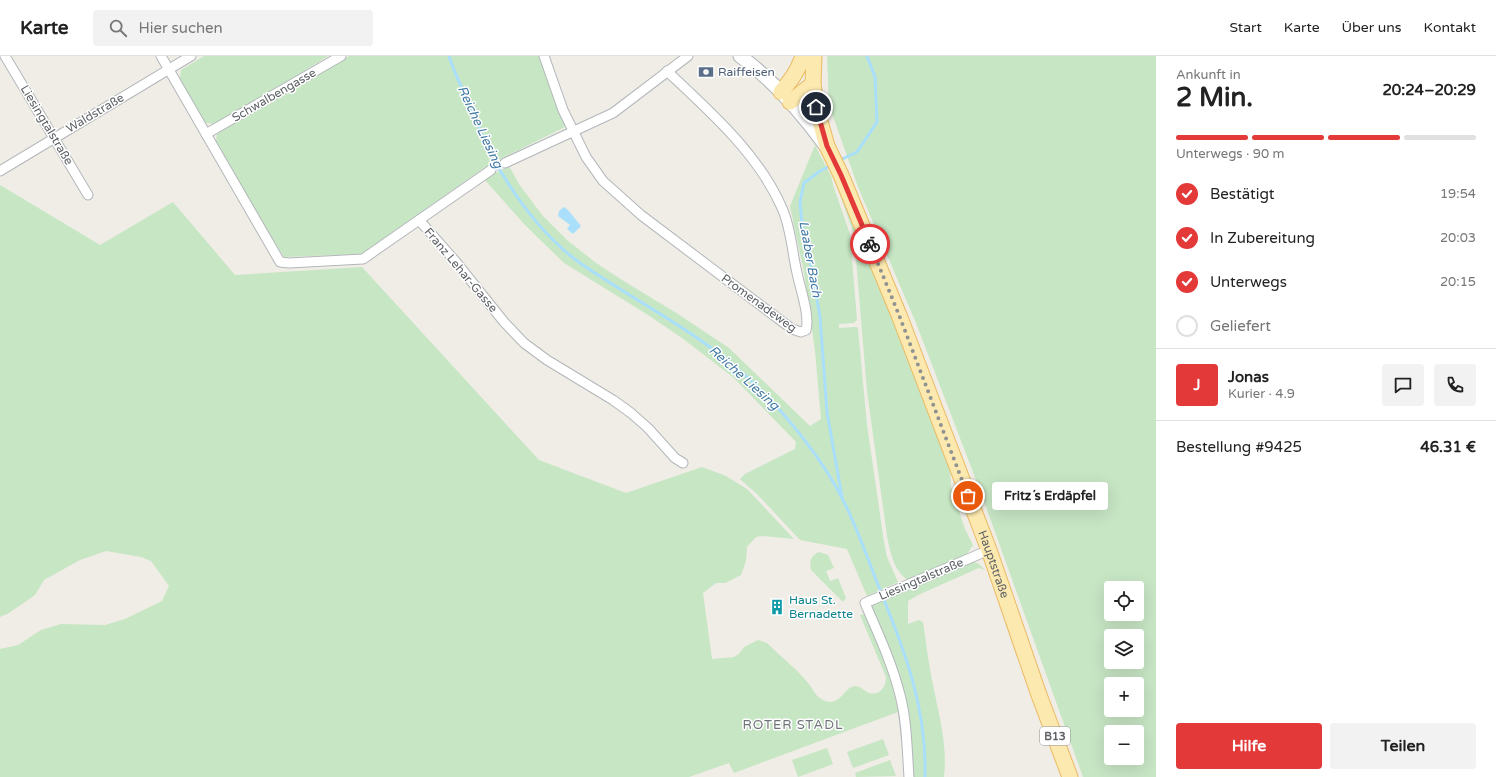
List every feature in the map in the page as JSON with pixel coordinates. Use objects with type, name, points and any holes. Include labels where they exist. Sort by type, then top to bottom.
[{"type":"main road","points":[[740,56],[785,97],[827,147]]},
{"type":"main road","points":[[785,97],[799,69],[803,56]]},
{"type":"main road","name":"B13","points":[[814,56],[813,84],[816,107],[827,147]]},
{"type":"main road","points":[[785,97],[813,84]]},
{"type":"main road","name":"Hauptstraße","points":[[827,147],[841,174],[899,315],[989,550],[1039,695],[1070,777]]},
{"type":"street","name":"Liesingtalstraße","points":[[5,56],[88,195]]},
{"type":"street","name":"Franz Lehar-Gasse","points":[[161,56],[280,262],[364,259],[419,220],[456,262],[504,322],[524,343],[547,360],[613,400],[631,413],[648,428],[675,458],[683,463]]},
{"type":"street","name":"Waldstraße","points":[[0,171],[191,56]]},
{"type":"street","name":"Schwalbengasse","points":[[206,134],[341,56]]},
{"type":"street","name":"Promenadeweg","points":[[544,56],[563,110],[594,170],[603,181],[623,200],[792,329],[801,332],[806,330],[807,325],[805,309],[788,227],[775,194],[742,146],[718,119],[667,71]]},
{"type":"street","points":[[505,163],[573,130],[613,113],[688,56]]},
{"type":"street","points":[[419,220],[491,170]]},
{"type":"street","name":"Liesingtalstraße","points":[[909,777],[906,727],[900,695],[892,668],[865,602],[989,550]]},
{"type":"green space","points":[[204,56],[328,56],[256,101],[213,124],[202,122],[180,78],[181,70]]},
{"type":"green space","points":[[349,56],[539,56],[565,127],[488,165],[361,254],[284,257],[216,142],[217,133]]},
{"type":"green space","points":[[827,56],[1156,56],[1156,777],[1083,777],[981,493],[916,323],[858,187],[829,105]]},
{"type":"green space","points":[[815,145],[831,176],[850,234],[857,320],[854,323],[839,324],[839,328],[857,327],[858,329],[867,425],[884,542],[887,557],[898,582],[867,596],[847,549],[800,540],[758,495],[740,479],[745,474],[795,449],[796,442],[734,378],[682,338],[648,315],[564,263],[525,225],[484,179],[509,166],[519,184],[542,215],[567,240],[596,263],[729,348],[810,426],[821,419],[815,351],[804,272],[790,206]]},
{"type":"green space","points":[[0,185],[100,245],[173,202],[235,275],[362,267],[539,460],[626,493],[702,467],[726,476],[747,489],[794,539],[763,536],[756,537],[747,547],[746,561],[741,575],[725,583],[716,583],[703,593],[712,659],[734,657],[739,654],[744,647],[758,640],[767,643],[805,679],[821,699],[827,702],[837,700],[847,690],[855,686],[873,694],[882,690],[886,677],[860,615],[864,614],[890,673],[898,712],[734,773],[729,763],[689,777],[0,777],[0,649],[18,645],[41,630],[61,624],[105,625],[125,619],[162,601],[169,586],[151,561],[141,557],[106,551],[80,560],[44,580],[35,595],[9,613],[0,617]]},
{"type":"green space","points":[[837,186],[855,222],[950,463],[951,487],[965,529],[973,545],[967,554],[908,580],[896,567],[887,536],[867,391],[854,235]]},
{"type":"green space","points":[[819,552],[828,555],[834,568],[826,571],[830,581],[838,578],[846,598],[843,602],[811,570],[811,559]]},
{"type":"green space","points":[[974,562],[979,564],[985,570],[979,568],[918,595],[908,601],[908,624],[919,620],[923,622],[945,752],[944,777],[914,777],[908,717],[899,674],[871,606],[968,563]]},
{"type":"green space","points":[[883,739],[889,755],[853,768],[847,752]]},
{"type":"green space","points":[[827,748],[833,764],[798,777],[792,760]]},
{"type":"green space","points":[[890,760],[896,776],[856,777],[855,773]]},
{"type":"water","points":[[564,207],[581,226],[573,234],[567,229],[570,225],[558,216],[559,211]]},
{"type":"waterway","name":"Reiche Liesing","points":[[449,56],[492,158],[519,199],[547,234],[580,263],[687,331],[728,360],[775,405],[802,437],[827,471],[846,506],[855,527],[906,658],[913,681],[922,728],[925,752],[925,777]]},
{"type":"waterway","name":"Laaber Bach","points":[[838,161],[857,152],[877,122],[875,77],[867,56]]},
{"type":"waterway","name":"Laaber Bach","points":[[832,165],[820,171],[804,183],[800,202],[802,224],[809,253],[820,317],[827,412],[842,497]]},
{"type":"way so far","points":[[870,244],[899,315],[968,496]]},
{"type":"place","name":"Raiffeisen","points":[[706,72]]},
{"type":"place","name":"Fritz´s Erdäpfel","points":[[968,496]]},
{"type":"place","name":"Haus St. Bernadette","points":[[777,607]]},
{"type":"district","name":"ROTER STADL","points":[[793,725]]},
{"type":"route","points":[[816,107],[827,146],[870,244]]}]
